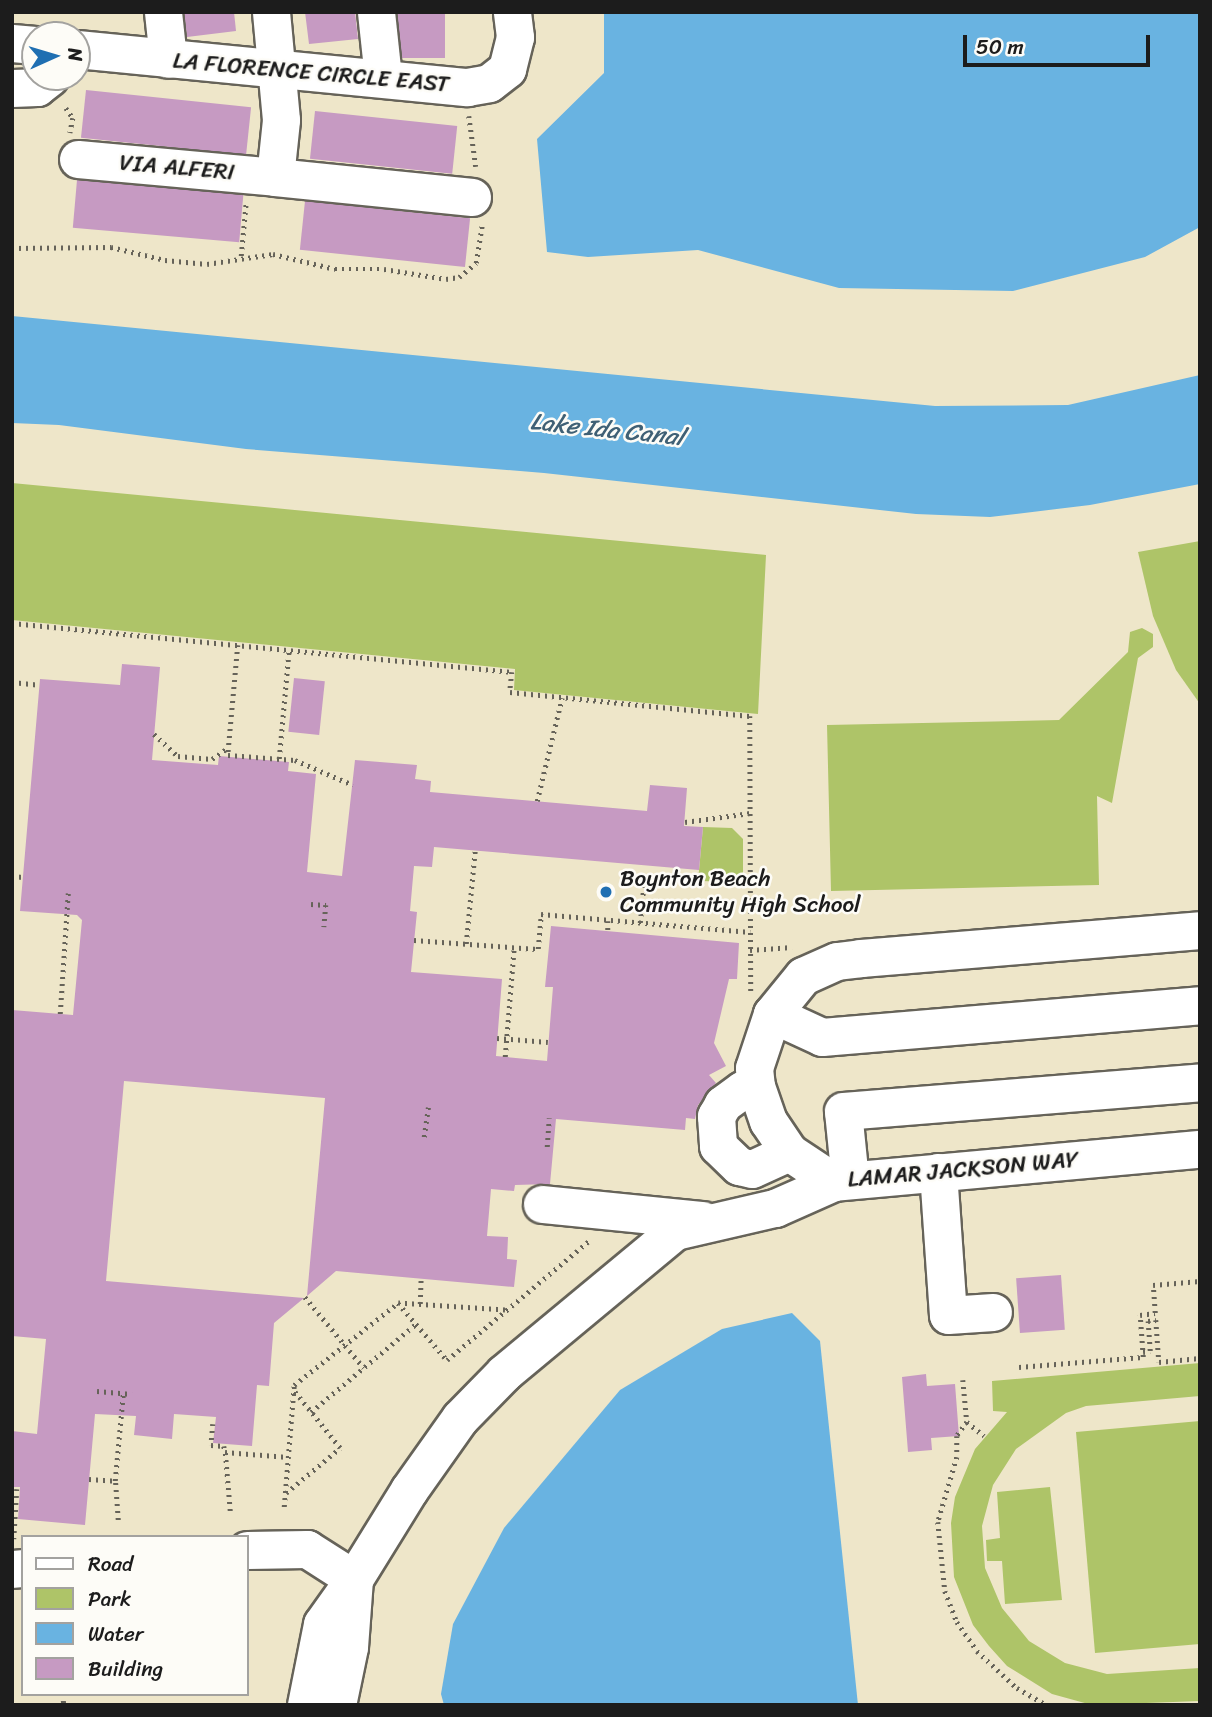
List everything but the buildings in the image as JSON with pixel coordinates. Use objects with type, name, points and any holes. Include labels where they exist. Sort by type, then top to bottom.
[{"type":"street","points":[[163,12],[168,59]]},
{"type":"street","points":[[261,182],[281,120],[271,12]]},
{"type":"street","points":[[376,12],[383,77]]},
{"type":"street","name":"LA FLORENCE CIRCLE EAST","points":[[91,51],[383,77],[458,87],[489,83],[507,69],[513,25]]},
{"type":"street","name":"VIA ALFERI","points":[[78,159],[261,182],[477,200]]},
{"type":"street","name":"LAMAR JACKSON WAY","points":[[1200,930],[837,961],[803,976],[761,1007],[754,1068],[756,1087],[768,1121],[789,1152],[842,1181],[1200,1149]]},
{"type":"street","points":[[761,1007],[822,1037],[1200,1005]]},
{"type":"street","points":[[306,1705],[322,1624],[354,1579],[408,1490],[460,1418],[504,1373],[675,1231],[775,1208],[842,1181],[844,1111],[1200,1082]]},
{"type":"street","points":[[756,1087],[742,1090],[723,1104],[716,1116],[718,1146],[739,1166],[752,1169],[789,1152]]},
{"type":"street","points":[[939,1172],[948,1315],[993,1312]]},
{"type":"street","points":[[542,1204],[710,1221]]},
{"type":"street","points":[[248,1550],[307,1549],[354,1579]]},
{"type":"street","points":[[337,1705],[349,1647],[354,1579]]},
{"type":"path","points":[[12,248],[111,247],[165,260],[207,264],[241,257],[293,255],[335,269],[384,269],[446,279],[459,276],[476,263],[484,235],[477,200],[468,102]]},
{"type":"path","points":[[241,257],[261,182]]},
{"type":"path","points":[[12,623],[512,672],[510,692],[750,716],[750,932],[761,1007]]},
{"type":"path","points":[[238,645],[228,754],[295,760],[353,785]]},
{"type":"path","points":[[279,759],[289,650]]},
{"type":"path","points":[[12,682],[39,685]]},
{"type":"path","points":[[537,802],[562,698]]},
{"type":"path","points":[[154,733],[178,756],[212,759],[228,748]]},
{"type":"path","points":[[685,822],[750,813]]},
{"type":"path","points":[[466,944],[474,851]]},
{"type":"path","points":[[12,876],[23,877]]},
{"type":"path","points":[[640,923],[644,882]]},
{"type":"path","points":[[60,1014],[68,893]]},
{"type":"path","points":[[311,904],[326,905],[324,927]]},
{"type":"path","points":[[414,940],[540,949],[541,915],[750,932]]},
{"type":"path","points":[[608,921],[608,932]]},
{"type":"path","points":[[505,1057],[514,947]]},
{"type":"path","points":[[497,1038],[548,1042]]},
{"type":"path","points":[[424,1137],[428,1107]]},
{"type":"path","points":[[547,1147],[549,1118]]},
{"type":"path","points":[[398,1303],[447,1360],[594,1237]]},
{"type":"path","points":[[420,1304],[421,1279]]},
{"type":"path","points":[[1019,1367],[1143,1357],[1140,1315],[1155,1313],[1153,1284],[1200,1281]]},
{"type":"path","points":[[305,1297],[364,1368]]},
{"type":"path","points":[[284,1507],[293,1390],[344,1345],[398,1303],[505,1310]]},
{"type":"path","points":[[1143,1352],[1150,1351],[1148,1321],[1156,1320],[1158,1362],[1200,1358]]},
{"type":"path","points":[[311,1412],[416,1324]]},
{"type":"path","points":[[963,1381],[967,1422],[957,1436],[957,1457],[938,1522],[945,1591],[957,1622],[977,1651],[1017,1688],[1047,1705]]},
{"type":"path","points":[[286,1493],[340,1448],[293,1390]]},
{"type":"path","points":[[97,1391],[132,1394]]},
{"type":"path","points":[[118,1520],[115,1481],[123,1394]]},
{"type":"path","points":[[967,1422],[984,1436]]},
{"type":"path","points":[[213,1424],[211,1445],[224,1446],[230,1511]]},
{"type":"path","points":[[225,1452],[288,1457]]},
{"type":"path","points":[[89,1479],[115,1481]]},
{"type":"path","points":[[12,1489],[17,1489],[16,1563]]},
{"type":"green space","points":[[12,483],[766,555],[758,714],[514,690],[515,669],[12,620]]},
{"type":"green space","points":[[1200,541],[1200,704],[1176,670],[1153,616],[1138,552]]},
{"type":"green space","points":[[1142,628],[1153,634],[1153,647],[1138,658],[1112,803],[1097,796],[1099,885],[831,891],[827,725],[1059,720],[1128,652],[1130,632]]},
{"type":"green space","points":[[703,827],[732,828],[743,839],[743,882],[698,881]]},
{"type":"green space","points":[[1200,1363],[1200,1396],[1086,1406],[1066,1413],[1016,1449],[993,1485],[982,1526],[985,1568],[1002,1608],[1029,1641],[1065,1663],[1107,1674],[1200,1668],[1200,1701],[1092,1705],[1052,1694],[1007,1666],[989,1646],[973,1625],[954,1577],[951,1523],[955,1497],[975,1449],[1007,1412],[993,1411],[992,1381]]},
{"type":"green space","points":[[1200,1421],[1200,1644],[1095,1653],[1076,1432]]},
{"type":"green space","points":[[1050,1487],[1062,1600],[1005,1604],[1002,1561],[987,1561],[986,1540],[1000,1538],[997,1492]]},
{"type":"water","points":[[604,12],[1199,12],[1200,227],[1145,257],[1013,291],[839,288],[698,250],[588,257],[547,252],[537,139],[604,73]]},
{"type":"water","name":"Lake Ida Canal","points":[[12,316],[935,406],[1068,405],[1200,375],[1200,484],[1090,505],[990,517],[916,514],[544,473],[246,449],[59,425],[12,423]]},
{"type":"water","points":[[792,1313],[820,1341],[858,1705],[444,1705],[441,1694],[453,1624],[504,1528],[620,1390],[722,1329]]},
{"type":"place","name":"Boynton Beach Community High School","points":[[606,892]]}]
